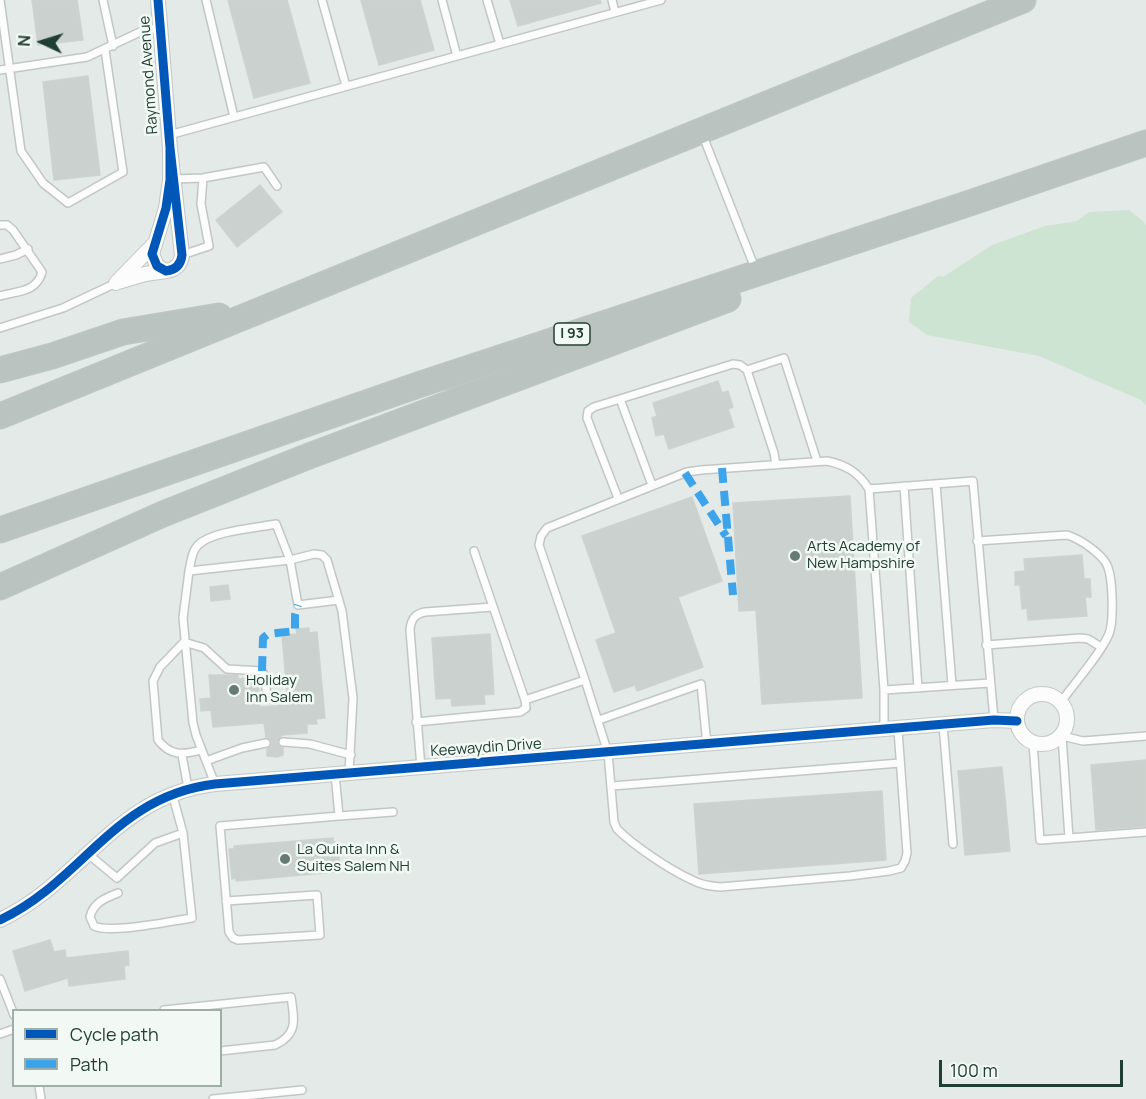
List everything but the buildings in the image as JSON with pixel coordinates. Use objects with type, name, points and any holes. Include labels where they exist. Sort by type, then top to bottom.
[{"type":"highway","points":[[0,416],[1023,0]]},
{"type":"highway","name":"I 93","points":[[0,530],[421,384],[964,205],[1146,142]]},
{"type":"highway","points":[[0,587],[163,514],[309,456],[711,306],[964,205]]},
{"type":"highway","points":[[0,370],[52,356],[123,332],[264,309]]},
{"type":"street","name":"Raymond Avenue","points":[[158,0],[182,255]]},
{"type":"street","name":"Raymond Avenue","points":[[166,271],[157,266],[153,259],[168,199],[170,141]]},
{"type":"street","points":[[116,283],[156,242]]},
{"type":"street","points":[[116,283],[145,274],[172,270],[180,264],[182,255]]},
{"type":"street","points":[[1048,694],[1061,702],[1068,715],[1068,723],[1062,736],[1048,744],[1033,743],[1022,734],[1017,721],[1021,706],[1032,696],[1048,694]]},
{"type":"street","name":"Keewaydin Drive","points":[[0,920],[40,895],[131,816],[172,793],[188,788],[342,773],[994,720],[1017,721]]},
{"type":"lane","points":[[0,0],[21,152],[43,183],[68,203],[123,172],[105,50]]},
{"type":"lane","points":[[103,0],[113,46]]},
{"type":"lane","points":[[206,0],[234,117]]},
{"type":"lane","points":[[322,0],[346,86]]},
{"type":"lane","points":[[442,0],[457,56]]},
{"type":"lane","points":[[487,0],[500,44]]},
{"type":"lane","points":[[612,0],[615,12]]},
{"type":"lane","points":[[170,141],[234,117],[656,1]]},
{"type":"lane","points":[[0,70],[87,57],[140,32],[161,27]]},
{"type":"lane","points":[[702,131],[757,273]]},
{"type":"lane","points":[[175,179],[203,178],[264,167],[277,186]]},
{"type":"lane","points":[[182,255],[209,246],[201,204],[203,178]]},
{"type":"lane","points":[[0,225],[7,225],[13,230],[42,272],[35,286],[0,296]]},
{"type":"lane","points":[[0,259],[28,249]]},
{"type":"lane","points":[[0,328],[63,308],[116,283]]},
{"type":"lane","points":[[747,370],[784,358],[817,461]]},
{"type":"lane","points":[[618,498],[587,418],[588,411],[594,407],[733,364],[740,365],[747,370],[776,465]]},
{"type":"lane","points":[[620,399],[652,485]]},
{"type":"lane","points":[[817,461],[838,463],[858,473],[869,489],[884,690],[900,763],[907,853],[901,867],[889,871],[826,878],[720,886],[706,885],[693,881],[672,869],[617,829],[614,822],[608,753],[599,720],[539,545],[541,536],[547,528],[687,472],[776,465],[817,461]]},
{"type":"lane","points":[[869,489],[973,481],[994,720]]},
{"type":"lane","points":[[936,484],[952,685]]},
{"type":"lane","points":[[904,486],[918,688]]},
{"type":"lane","points":[[215,784],[193,723],[184,642],[183,601],[193,552],[203,541],[216,535],[276,525],[290,560],[298,605],[339,600]]},
{"type":"lane","points":[[977,541],[1067,535],[1076,538],[1101,558],[1107,566],[1110,576],[1112,621],[1110,630],[1101,647],[1061,702]]},
{"type":"lane","points":[[416,722],[520,712],[526,708],[474,551]]},
{"type":"lane","points":[[189,572],[290,560],[314,554],[322,555],[327,560],[339,600],[353,698],[351,755],[342,773],[339,816]]},
{"type":"lane","points":[[421,768],[410,630],[414,617],[425,612],[493,607]]},
{"type":"lane","points":[[986,645],[1080,638],[1088,639],[1101,647]]},
{"type":"lane","points":[[184,642],[204,648],[227,669],[262,671],[267,694]]},
{"type":"lane","points":[[184,642],[160,667],[153,681],[158,740],[163,746],[182,755],[201,750]]},
{"type":"lane","points":[[525,700],[585,680]]},
{"type":"lane","points":[[884,690],[990,682]]},
{"type":"lane","points":[[599,720],[701,684],[707,745]]},
{"type":"lane","points":[[943,725],[953,844]]},
{"type":"lane","points":[[1070,838],[1062,736],[1083,741],[1146,736]]},
{"type":"lane","points":[[283,742],[310,744],[351,755]]},
{"type":"lane","points":[[206,761],[242,748],[266,743]]},
{"type":"lane","points":[[1033,743],[1040,840],[1146,832]]},
{"type":"lane","points":[[182,755],[188,788]]},
{"type":"lane","points":[[612,786],[900,763]]},
{"type":"lane","points":[[118,893],[97,903],[90,917],[94,926],[103,929],[120,928],[192,918],[183,833],[172,793]]},
{"type":"lane","points":[[226,901],[317,895],[320,935],[238,940],[232,938],[229,932],[226,901],[220,826],[393,812]]},
{"type":"lane","points":[[88,854],[117,878],[155,843],[183,833]]},
{"type":"lane","points":[[0,979],[12,1010]]},
{"type":"lane","points":[[182,1009],[291,997],[293,1028],[283,1041],[275,1045],[222,1051]]},
{"type":"lane","points":[[213,1099],[302,1090]]},
{"type":"green space","points":[[1129,210],[1146,226],[1146,405],[1141,400],[1039,356],[927,335],[909,322],[911,298],[938,276],[943,277],[992,245],[1045,226],[1077,221],[1089,212]]},
{"type":"marked path","points":[[722,468],[733,595]]},
{"type":"marked path","points":[[685,473],[726,536]]},
{"type":"marked path","points":[[262,671],[263,638],[268,634],[295,631],[295,615],[298,605]]},
{"type":"cycle path","points":[[158,0],[170,148],[170,180],[166,208],[152,254],[157,266],[166,271],[177,266],[182,255],[170,148]]},
{"type":"cycle path","points":[[0,920],[29,903],[54,884],[124,822],[150,805],[180,792],[215,784],[994,720],[1017,721]]},
{"type":"place","name":"Arts Academy of New Hampshire","points":[[795,556]]},
{"type":"place","name":"Holiday Inn Salem","points":[[234,690]]},
{"type":"place","name":"La Quinta Inn & Suites Salem NH","points":[[285,859]]}]
